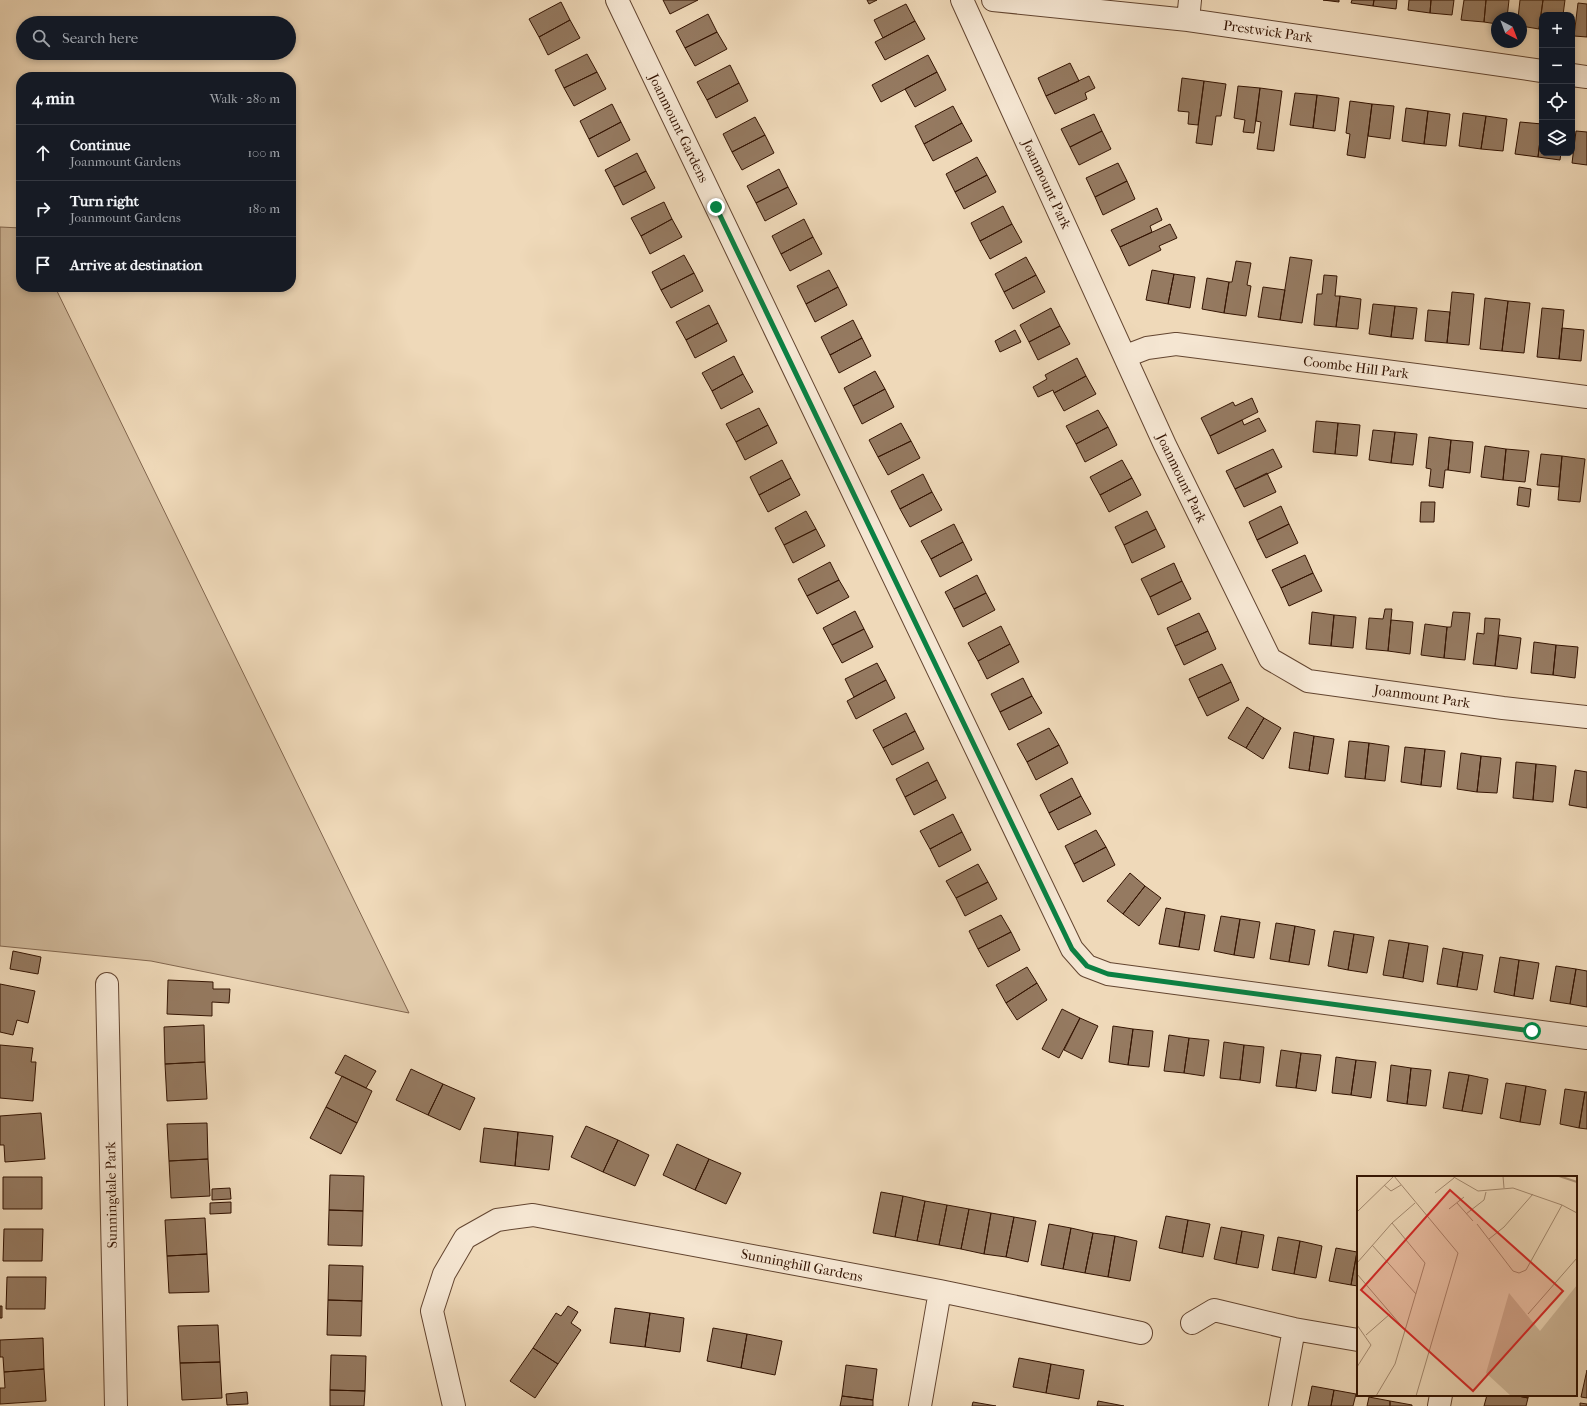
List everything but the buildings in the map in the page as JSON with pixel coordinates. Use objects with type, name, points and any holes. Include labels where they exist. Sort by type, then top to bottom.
[{"type":"street","name":"Joanmount Gardens","points":[[617,0],[1072,949],[1087,966],[1108,974],[1587,1038]]},
{"type":"street","name":"Joanmount Park","points":[[962,0],[1126,356],[1165,445],[1270,659],[1308,681],[1587,717]]},
{"type":"street","name":"Prestwick Park","points":[[993,0],[1189,10],[1539,70]]},
{"type":"street","points":[[1575,75],[1587,77]]},
{"type":"street","name":"Coombe Hill Park","points":[[1126,356],[1147,348],[1176,344],[1587,397]]},
{"type":"street","name":"Sunningdale Park","points":[[107,984],[116,1406]]},
{"type":"street","name":"Sunninghill Gardens","points":[[454,1406],[432,1311],[444,1274],[465,1238],[497,1220],[533,1214],[940,1291],[1141,1333]]},
{"type":"street","points":[[920,1406],[940,1291]]},
{"type":"street","points":[[1192,1323],[1214,1310],[1294,1329],[1357,1340]]},
{"type":"street","points":[[1280,1406],[1294,1329]]},
{"type":"street","points":[[1439,1406],[1441,1396]]},
{"type":"shaded area","points":[[0,227],[16,228],[16,292],[57,292],[409,1013],[151,961],[0,946]]},
{"type":"route","points":[[716,207],[1072,949],[1087,966],[1108,974],[1532,1031]]}]
